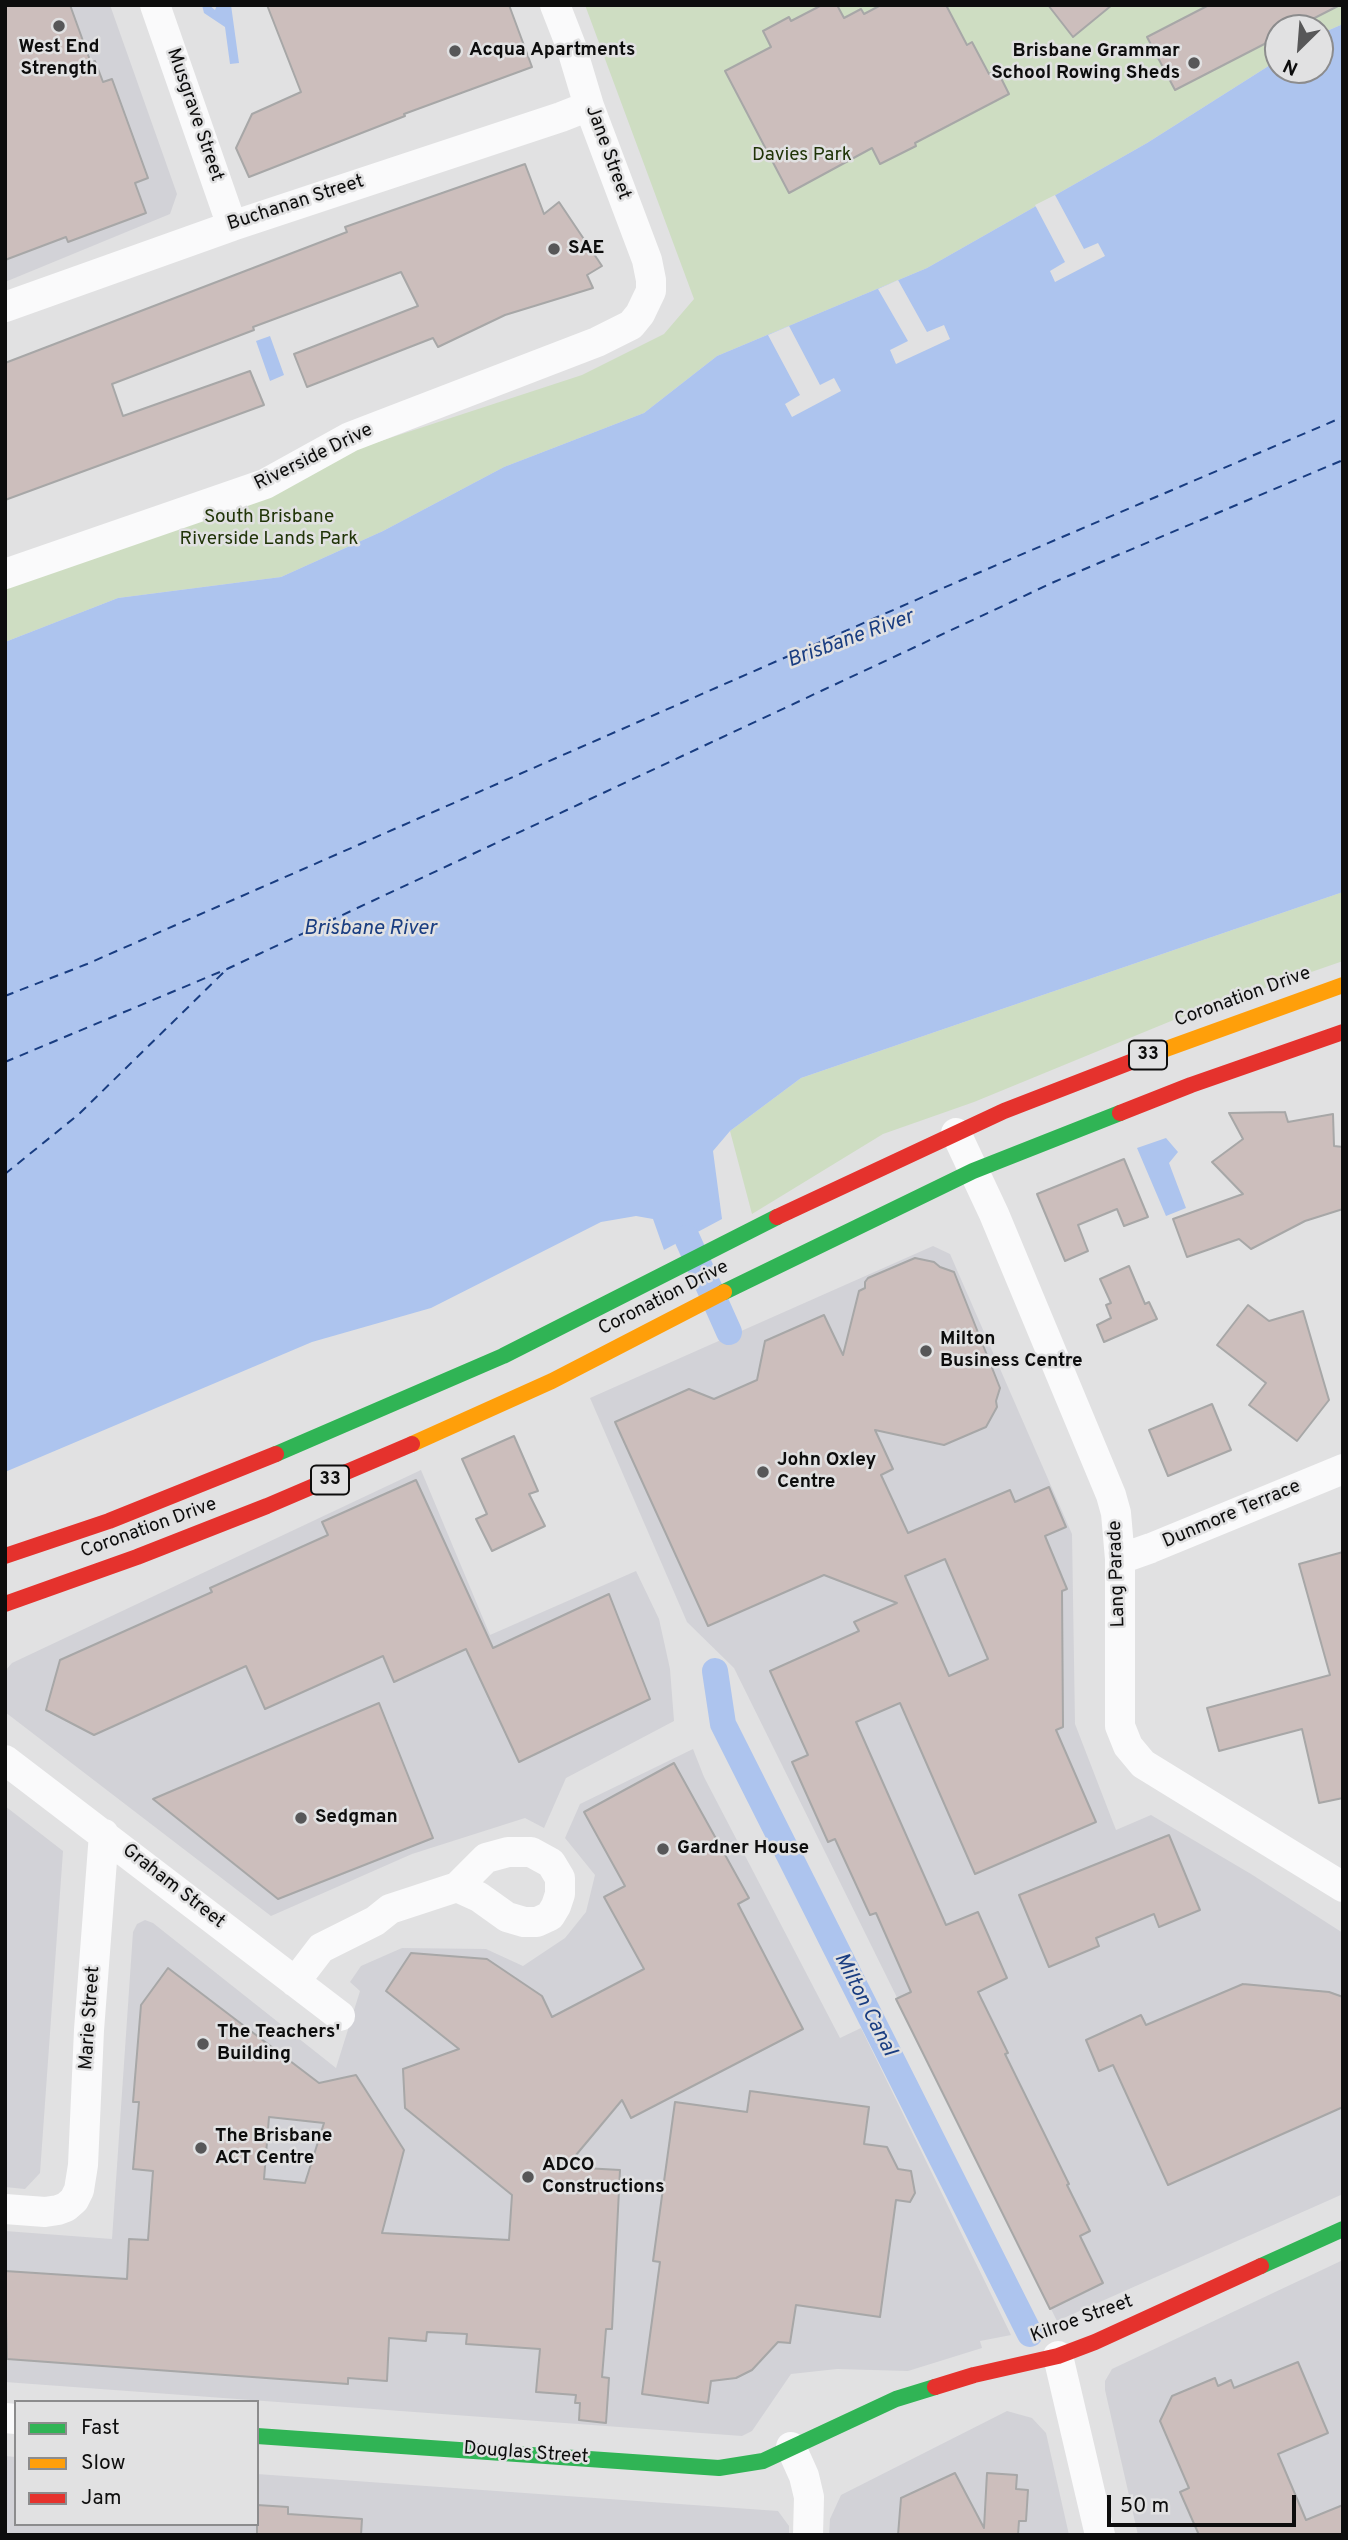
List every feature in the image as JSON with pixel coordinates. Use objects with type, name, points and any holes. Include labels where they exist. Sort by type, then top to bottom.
[{"type":"main road","name":"Coronation Drive","points":[[5,1556],[109,1521],[221,1478],[503,1356],[852,1180],[1004,1111],[1166,1048],[1343,985]]},
{"type":"main road","name":"Coronation Drive","points":[[5,1604],[137,1557],[267,1506],[494,1408],[552,1381],[740,1283],[973,1171],[1191,1086],[1343,1032]]},
{"type":"main road","name":"Kilroe Street","points":[[791,2447],[896,2399],[938,2385],[1058,2356],[1095,2342],[1343,2229]]},
{"type":"main road","name":"Douglas Street","points":[[259,2436],[719,2468],[746,2465],[791,2447]]},
{"type":"street","name":"Musgrave Street","points":[[155,5],[232,226]]},
{"type":"street","name":"Jane Street","points":[[555,5],[589,106],[647,260],[651,280],[647,302]]},
{"type":"street","name":"Buchanan Street","points":[[5,307],[232,226],[589,106]]},
{"type":"street","name":"Riverside Drive","points":[[5,574],[265,484],[350,437],[620,332],[631,325],[647,302]]},
{"type":"street","name":"Lang Parade","points":[[956,1133],[993,1214],[1111,1495],[1118,1526],[1120,1559],[1120,1726],[1123,1736],[1143,1764],[1343,1887]]},
{"type":"street","name":"Dunmore Terrace","points":[[1120,1559],[1343,1469]]},
{"type":"street","name":"Graham Street","points":[[5,1760],[340,2017]]},
{"type":"street","name":"Marie Street","points":[[5,2209],[45,2212],[66,2207],[74,2200],[79,2190],[83,2165],[89,2029],[104,1834]]},
{"type":"street","points":[[296,1982],[321,1948],[375,1921],[390,1909],[457,1887]]},
{"type":"street","points":[[1058,2356],[1100,2535]]},
{"type":"street","points":[[791,2447],[804,2476],[809,2497],[808,2535]]},
{"type":"shaded area","points":[[5,5],[110,5],[177,194],[170,214],[5,282]]},
{"type":"shaded area","points":[[933,1246],[950,1254],[1072,1534],[1075,1724],[1116,1830],[1151,1815],[1343,1933],[1343,2194],[1057,2321],[734,1668],[687,1622],[590,1398]]},
{"type":"shaded area","points":[[421,1470],[490,1635],[636,1571],[659,1619],[670,1669],[674,1721],[566,1778],[544,1828],[525,1818],[412,1854],[271,1916],[5,1712],[5,1671],[12,1663]]},
{"type":"shaded area","points":[[693,1749],[704,1777],[840,2038],[861,2028],[1011,2335],[980,2341],[982,2348],[908,2371],[837,2369],[791,2374],[752,2431],[742,2436],[5,2382],[5,2231],[112,2239],[133,1932],[137,1924],[145,1920],[153,1923],[336,2068],[360,1991],[350,1982],[361,1966],[402,1948],[486,1949],[523,1966],[565,1938],[586,1912],[595,1875],[565,1838],[580,1804]]},
{"type":"shaded area","points":[[5,1806],[63,1851],[40,2173],[25,2189],[5,2187]]},
{"type":"shaded area","points":[[1343,2260],[1343,2535],[1138,2535],[1105,2390],[1105,2381],[1112,2369]]},
{"type":"shaded area","points":[[1007,2411],[1032,2418],[1046,2433],[1069,2535],[829,2535],[830,2519],[841,2495]]},
{"type":"shaded area","points":[[5,2456],[14,2457],[14,2526],[259,2526],[259,2474],[778,2511],[789,2526],[789,2535],[5,2535]]},
{"type":"green space","name":"Davies Park","points":[[585,5],[1343,5],[1343,24],[1334,28],[1334,14],[1264,14],[1264,69],[1147,143],[927,268],[717,356],[644,413],[504,467],[383,531],[281,577],[118,598],[5,642],[5,564],[582,375],[664,334],[694,299]]},
{"type":"green space","points":[[1343,892],[1343,961],[1176,1019],[974,1102],[883,1134],[752,1214],[730,1131],[801,1078]]},
{"type":"water","points":[[202,5],[209,5],[215,10],[217,5],[231,5],[239,63],[230,64],[225,27],[204,13]]},
{"type":"water","name":"Brisbane River","points":[[1343,24],[1343,892],[801,1078],[730,1131],[713,1151],[722,1219],[664,1250],[653,1219],[636,1216],[601,1222],[431,1308],[312,1342],[5,1472],[5,642],[118,598],[281,577],[383,531],[504,467],[644,413],[717,356],[927,268],[1147,143],[1264,69],[1264,84],[1334,84],[1334,28]]},
{"type":"water","points":[[270,336],[284,375],[270,381],[256,341]]},
{"type":"water","points":[[1166,1138],[1178,1152],[1169,1163],[1186,1208],[1166,1216],[1137,1148]]},
{"type":"pier","points":[[1055,195],[1084,249],[1098,243],[1105,256],[1055,282],[1050,271],[1065,262],[1035,205]]},
{"type":"pier","points":[[898,280],[927,332],[944,325],[950,339],[896,364],[890,350],[908,341],[878,289]]},
{"type":"pier","points":[[789,326],[820,385],[834,378],[841,391],[792,417],[785,404],[800,395],[768,335]]},
{"type":"building","points":[[5,5],[70,5],[91,63],[95,61],[103,82],[112,79],[148,178],[135,183],[146,213],[68,242],[66,237],[5,260]]},
{"type":"building","points":[[267,5],[509,5],[532,67],[404,114],[405,116],[249,177],[236,148],[252,114],[301,92]]},
{"type":"building","points":[[822,5],[837,5],[844,18],[861,9],[864,14],[881,5],[946,5],[967,45],[972,42],[989,74],[997,70],[1009,94],[880,164],[872,148],[789,193],[725,71],[771,47],[763,31],[789,17],[791,21]]},
{"type":"building","points":[[1048,5],[1112,5],[1073,37]]},
{"type":"building","name":"Brisbane Grammar School Rowing Sheds","points":[[1209,5],[1340,5],[1322,14],[1264,14],[1264,44],[1175,90],[1147,37]]},
{"type":"building","points":[[525,164],[544,214],[559,202],[602,266],[587,275],[593,288],[505,315],[438,347],[433,338],[307,387],[294,354],[418,306],[401,272],[253,327],[254,330],[112,384],[123,416],[250,371],[264,405],[5,500],[5,363],[347,232],[345,227]]},
{"type":"building","points":[[1285,1112],[1288,1122],[1333,1114],[1334,1146],[1343,1147],[1343,1209],[1305,1221],[1251,1249],[1239,1239],[1187,1257],[1173,1219],[1243,1194],[1212,1162],[1243,1139],[1229,1113]]},
{"type":"building","points":[[1124,1159],[1148,1217],[1124,1226],[1117,1209],[1078,1225],[1088,1251],[1065,1261],[1037,1194]]},
{"type":"building","points":[[915,1258],[934,1262],[954,1272],[1000,1388],[997,1407],[986,1427],[944,1445],[875,1430],[893,1469],[881,1475],[908,1533],[1010,1490],[1015,1502],[1049,1487],[1066,1527],[1045,1536],[1067,1589],[1062,1591],[1063,1727],[1056,1730],[1096,1822],[975,1874],[900,1703],[856,1722],[946,1925],[978,1912],[1007,1978],[978,1992],[1090,2231],[1080,2236],[1103,2283],[1050,2309],[896,1999],[911,1992],[876,1913],[870,1915],[835,1839],[828,1842],[792,1762],[808,1755],[770,1671],[859,1631],[854,1622],[897,1603],[824,1575],[708,1626],[615,1422],[689,1389],[714,1399],[757,1380],[765,1341],[824,1315],[843,1355],[859,1291],[865,1288],[868,1278]],"holes":[[[945,1559],[988,1659],[949,1676],[905,1576]]]},
{"type":"building","points":[[1129,1266],[1145,1304],[1149,1302],[1157,1319],[1104,1342],[1097,1325],[1111,1318],[1106,1305],[1111,1303],[1100,1279]]},
{"type":"building","points":[[1248,1305],[1269,1321],[1303,1311],[1329,1400],[1297,1441],[1249,1405],[1266,1383],[1217,1345]]},
{"type":"building","points":[[1212,1404],[1231,1450],[1168,1476],[1149,1430]]},
{"type":"building","points":[[514,1436],[538,1491],[529,1494],[545,1526],[492,1551],[476,1519],[487,1514],[462,1459]]},
{"type":"building","points":[[416,1480],[493,1648],[609,1594],[650,1699],[519,1762],[466,1649],[394,1682],[383,1656],[265,1709],[246,1666],[94,1735],[46,1710],[60,1660],[212,1592],[210,1588],[328,1535],[322,1522]]},
{"type":"building","points":[[1343,1552],[1343,1798],[1319,1803],[1302,1729],[1219,1751],[1207,1708],[1330,1675],[1299,1564]]},
{"type":"building","name":"Sedgman","points":[[379,1703],[433,1838],[278,1899],[153,1799]]},
{"type":"building","points":[[674,1763],[749,1898],[738,1904],[803,2029],[631,2118],[622,2100],[566,2167],[620,2170],[612,2329],[606,2329],[602,2377],[609,2378],[606,2423],[579,2420],[580,2403],[575,2403],[576,2395],[536,2392],[540,2349],[466,2344],[467,2334],[427,2332],[426,2341],[389,2338],[387,2381],[348,2378],[348,2384],[7,2359],[5,2271],[127,2279],[129,2239],[148,2240],[153,2171],[133,2169],[139,2102],[133,2102],[141,2005],[168,1968],[319,2083],[356,2075],[404,2150],[382,2233],[509,2240],[512,2195],[405,2108],[403,2069],[459,2049],[386,1991],[411,1953],[487,1959],[542,1996],[552,2017],[644,1969],[604,1897],[625,1886],[584,1812]],"holes":[[[269,2117],[324,2123],[305,2183],[264,2179]]]},
{"type":"building","points":[[1169,1835],[1200,1910],[1159,1927],[1154,1914],[1096,1938],[1099,1946],[1049,1967],[1019,1895]]},
{"type":"building","points":[[1243,1984],[1329,1992],[1343,1997],[1343,2107],[1168,2185],[1113,2065],[1099,2071],[1086,2040],[1141,2015],[1146,2025]]},
{"type":"building","points":[[750,2091],[869,2107],[864,2144],[887,2147],[898,2169],[911,2171],[915,2193],[910,2202],[896,2200],[880,2317],[796,2305],[790,2343],[778,2342],[752,2370],[736,2378],[711,2381],[708,2403],[642,2394],[660,2262],[653,2261],[675,2102],[747,2112]]},
{"type":"building","points":[[1298,2362],[1328,2433],[1278,2454],[1306,2520],[1343,2505],[1343,2535],[1199,2535],[1180,2492],[1189,2488],[1160,2421],[1172,2396],[1215,2378],[1218,2386],[1231,2380],[1234,2388]]},
{"type":"building","points":[[955,2473],[984,2528],[987,2473],[1017,2475],[1016,2489],[1028,2490],[1026,2521],[1019,2521],[1018,2535],[898,2535],[901,2498]]},
{"type":"building","points":[[259,2505],[288,2507],[288,2514],[362,2519],[361,2535],[257,2535]]},
{"type":"waterway","name":"Milton Canal","points":[[687,1238],[729,1332]]},
{"type":"waterway","name":"Milton Canal","points":[[715,1671],[723,1724],[1030,2334]]},
{"type":"ferry route","points":[[5,996],[87,964],[957,582],[1343,417]]},
{"type":"ferry route","points":[[5,1062],[227,969],[1054,582],[1343,460]]},
{"type":"ferry route","points":[[5,1174],[79,1114],[226,970]]},
{"type":"traffic: fast","points":[[724,1292],[973,1171],[1120,1113]]},
{"type":"traffic: fast","points":[[276,1454],[503,1356],[777,1217]]},
{"type":"traffic: fast","points":[[1261,2266],[1343,2229]]},
{"type":"traffic: fast","points":[[259,2436],[719,2468],[763,2461],[896,2399],[935,2387]]},
{"type":"traffic: slow","points":[[1141,1058],[1343,985]]},
{"type":"traffic: slow","points":[[412,1444],[552,1381],[724,1292]]},
{"type":"traffic: jam","points":[[1120,1113],[1343,1032]]},
{"type":"traffic: jam","points":[[777,1217],[1004,1111],[1141,1058]]},
{"type":"traffic: jam","points":[[5,1604],[137,1557],[267,1506],[412,1444]]},
{"type":"traffic: jam","points":[[5,1556],[109,1521],[276,1454]]},
{"type":"traffic: jam","points":[[935,2387],[974,2375],[1058,2356],[1095,2342],[1261,2266]]},
{"type":"place","name":"West End Strength","points":[[59,26]]},
{"type":"place","name":"Acqua Apartments","points":[[455,51]]},
{"type":"place","name":"Brisbane Grammar School Rowing Sheds","points":[[1194,63]]},
{"type":"place","name":"SAE","points":[[554,249]]},
{"type":"place","name":"Milton Business Centre","points":[[926,1351]]},
{"type":"place","name":"John Oxley Centre","points":[[763,1472]]},
{"type":"place","name":"Sedgman","points":[[301,1818]]},
{"type":"place","name":"Gardner House","points":[[663,1849]]},
{"type":"place","name":"The Teachers' Building","points":[[203,2044]]},
{"type":"place","name":"The Brisbane ACT Centre","points":[[201,2148]]},
{"type":"place","name":"ADCO Constructions","points":[[528,2177]]},
{"type":"park label","name":"South Brisbane Riverside Lands Park","points":[[269,529]]}]
